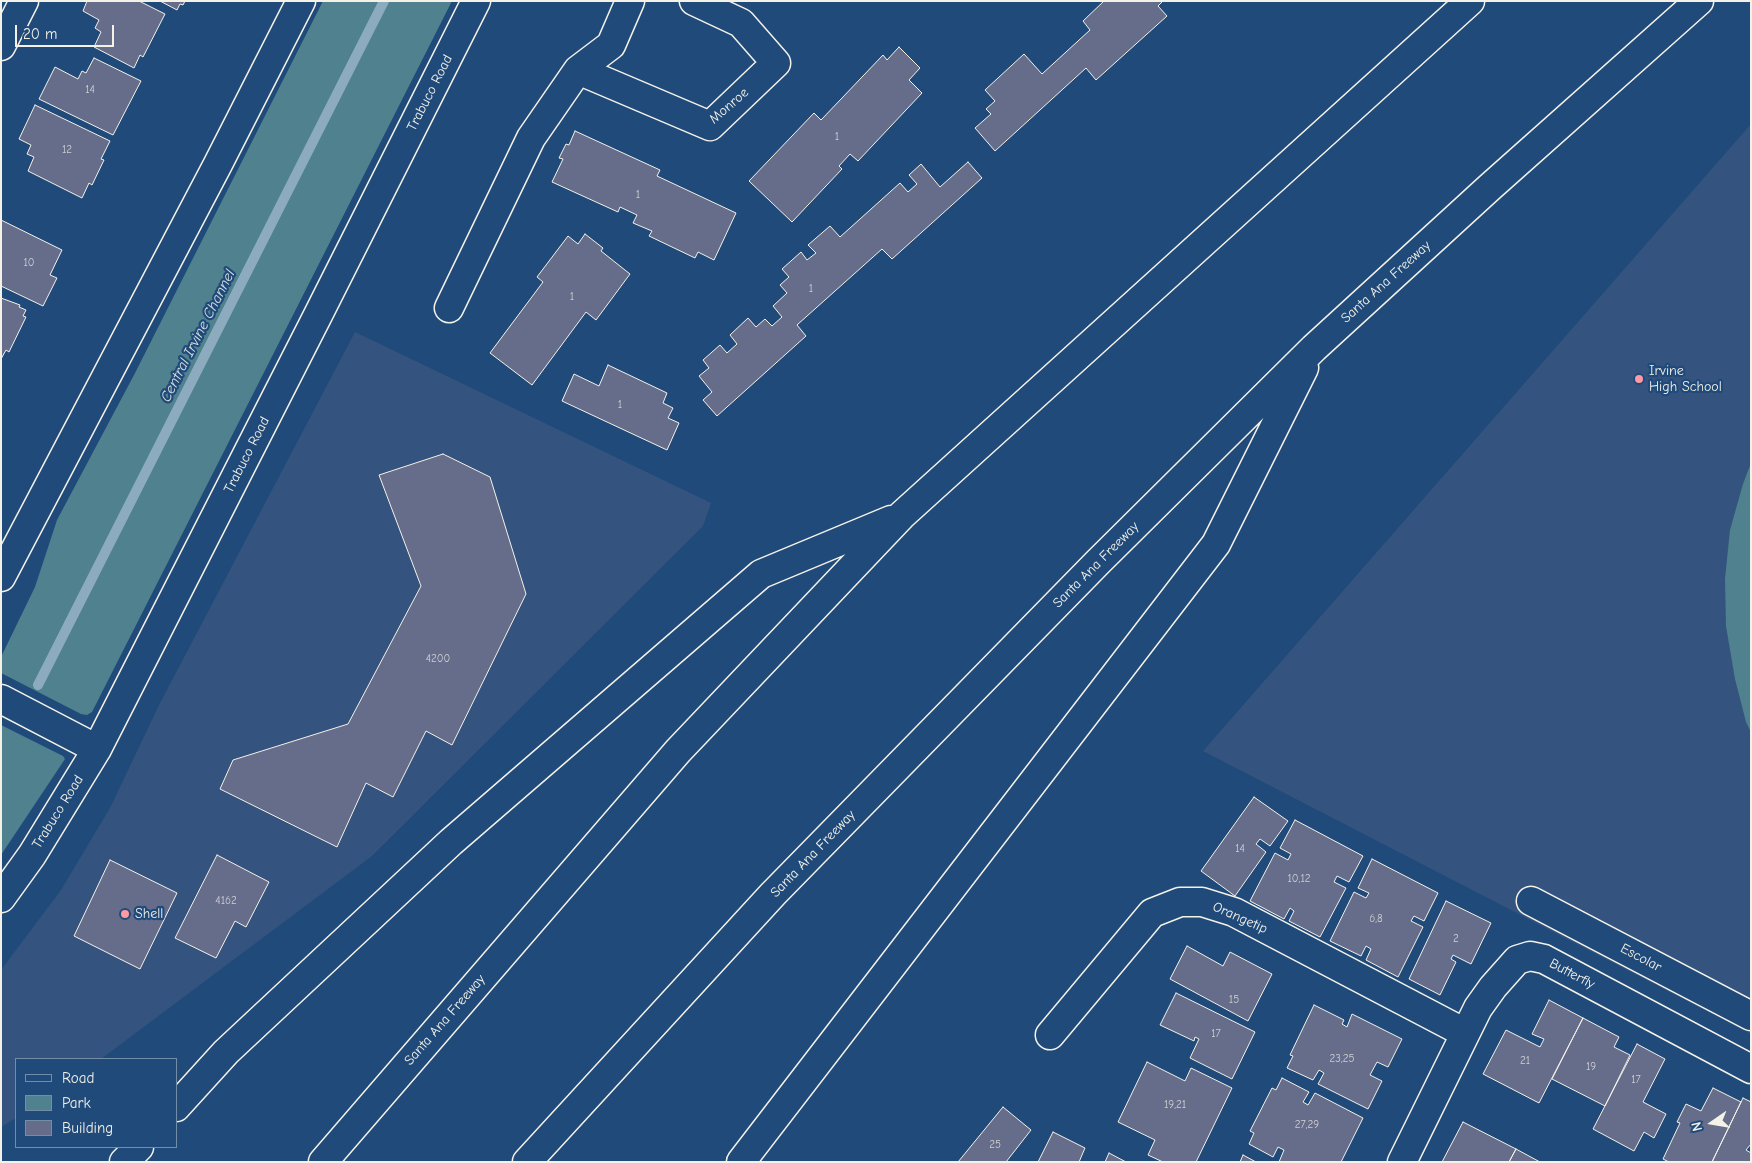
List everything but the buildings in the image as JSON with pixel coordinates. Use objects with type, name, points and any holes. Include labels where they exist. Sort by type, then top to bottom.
[{"type":"main road","points":[[1,46],[24,1]]},
{"type":"main road","points":[[1,577],[218,164],[301,1]]},
{"type":"main road","name":"Trabuco Road","points":[[1,898],[32,855],[97,749],[476,1]]},
{"type":"main road","points":[[449,308],[531,138],[578,70],[611,45],[630,1]]},
{"type":"main road","name":"Monroe","points":[[578,70],[710,126],[776,63],[742,23],[694,1]]},
{"type":"main road","name":"Santa Ana Freeway","points":[[322,1162],[678,750],[902,515],[1470,1]]},
{"type":"main road","name":"Santa Ana Freeway","points":[[527,1162],[780,887],[1098,562],[1314,348],[1497,181],[1699,1]]},
{"type":"main road","points":[[741,1162],[1216,544],[1314,348]]},
{"type":"main road","points":[[178,1105],[226,1052],[451,842],[761,574],[902,515]]},
{"type":"main road","points":[[1,699],[97,749]]},
{"type":"main road","name":"Escolar","points":[[1531,901],[1751,1016]]},
{"type":"main road","name":"Orangetip","points":[[1050,1036],[1152,913],[1180,902],[1202,902],[1234,912],[1465,1033]]},
{"type":"main road","name":"Butterfly","points":[[1402,1162],[1478,1008],[1492,987],[1517,960],[1530,956],[1544,959],[1751,1069]]},
{"type":"main road","points":[[124,1162],[138,1148]]},
{"type":"shaded area","name":"Irvine High School","points":[[1751,124],[1751,1034],[1203,751]]},
{"type":"shaded area","points":[[355,332],[711,503],[703,526],[372,856],[102,1058],[15,1058],[15,1119],[1,1127],[1,970],[61,890],[110,808],[159,705]]},
{"type":"green space","points":[[323,1],[452,1],[92,712],[87,715],[81,714],[1,673],[1,657],[35,587],[57,520],[134,375]]},
{"type":"green space","points":[[1751,463],[1751,732],[1746,722],[1735,679],[1726,626],[1725,579],[1730,530]]},
{"type":"green space","points":[[1,725],[63,756],[65,759],[1,855]]},
{"type":"waterway","name":"Central Irvine Channel","points":[[38,685],[384,1]]},
{"type":"place","name":"Irvine High School","points":[[1639,379]]},
{"type":"place","name":"Shell","points":[[125,914]]}]
